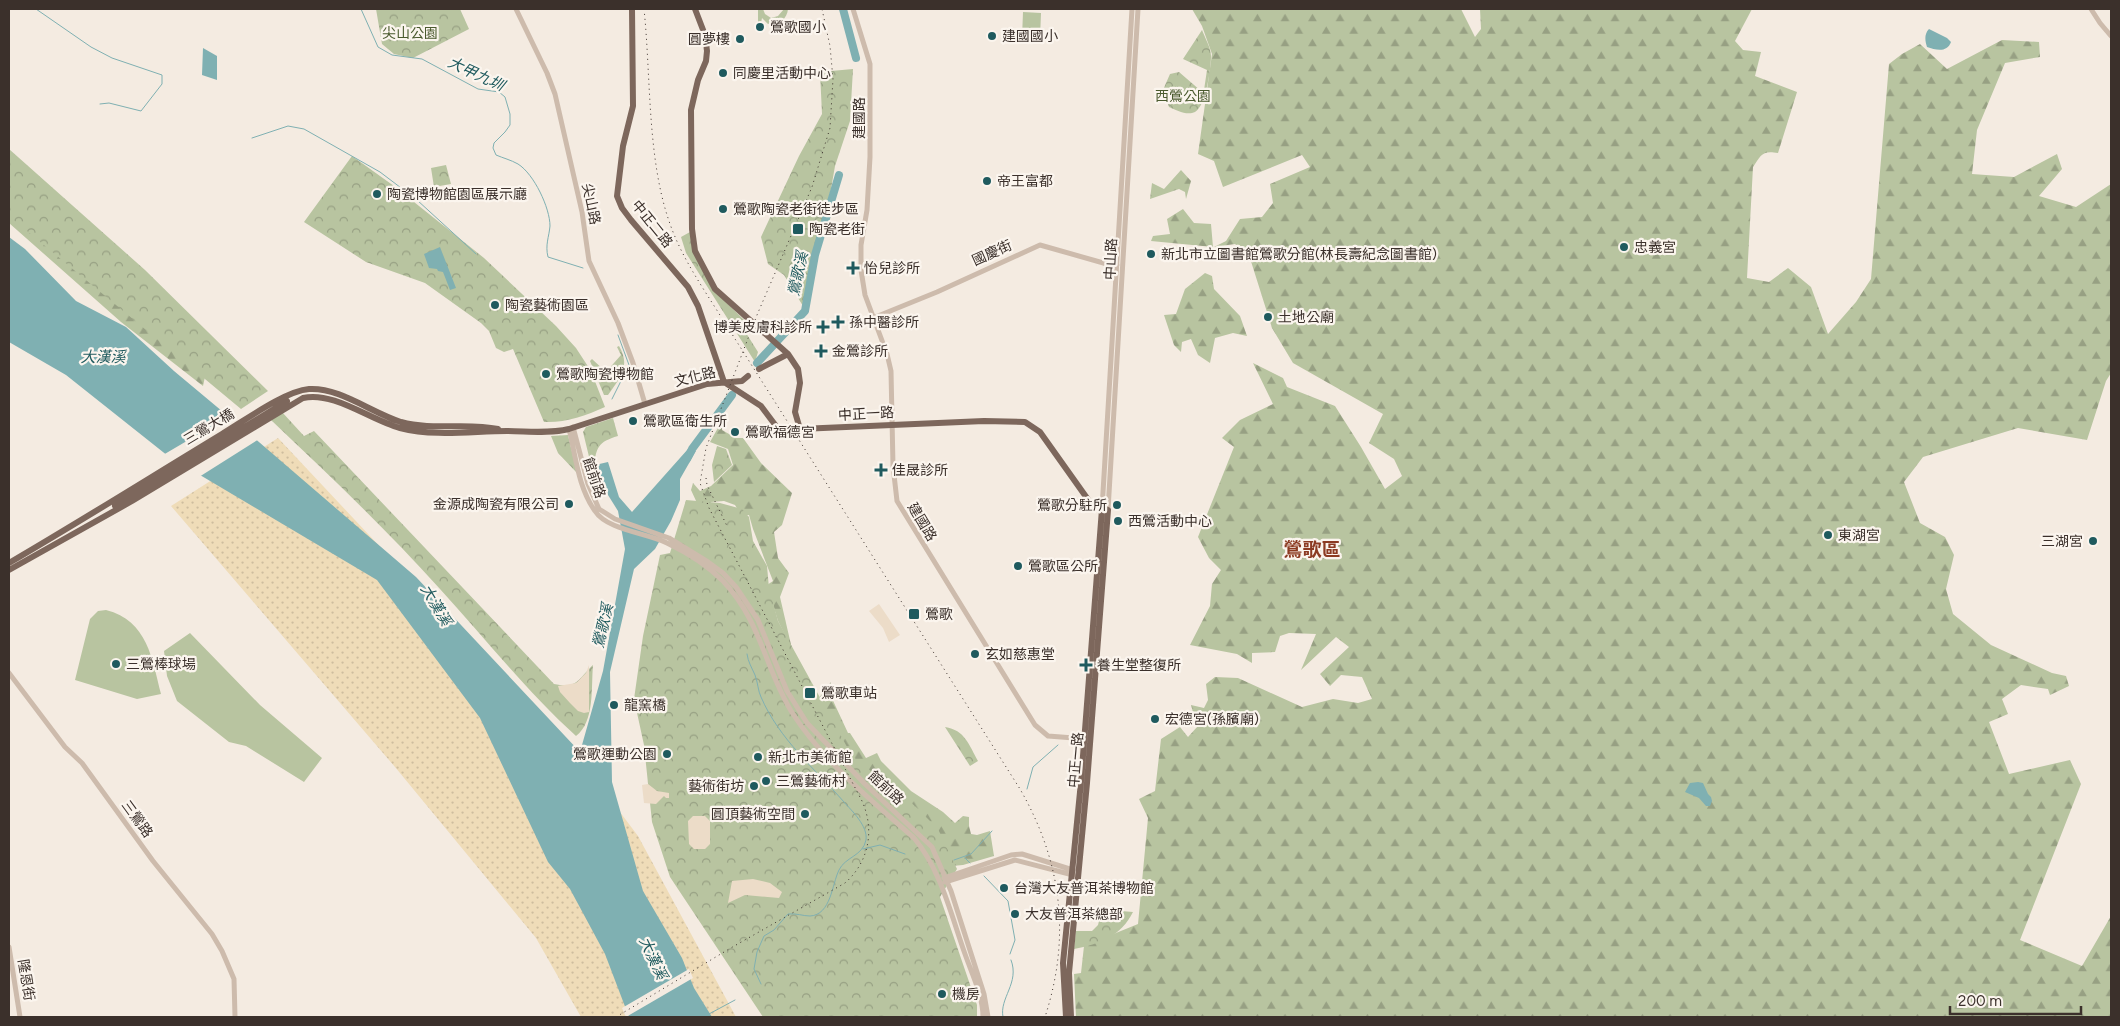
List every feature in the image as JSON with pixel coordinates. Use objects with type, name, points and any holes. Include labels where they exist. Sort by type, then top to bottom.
[{"type":"main road","name":"中正二路","points":[[632,9],[633,106],[623,146],[617,196],[622,208],[631,220],[688,287],[698,306],[727,384]]},
{"type":"main road","points":[[695,9],[705,35],[707,51],[691,110],[692,229],[695,251],[716,289],[781,350],[788,354]]},
{"type":"main road","points":[[759,369],[788,354]]},
{"type":"main road","name":"中正一路","points":[[788,354],[798,369],[800,383],[795,412],[800,429],[1025,422],[1040,432],[1094,508],[1105,509],[1087,739],[1064,963],[1066,1017]]},
{"type":"main road","points":[[727,384],[742,380],[748,376]]},
{"type":"main road","name":"文化路","points":[[436,429],[491,428],[550,431],[571,428],[707,384],[727,384],[761,406],[782,434],[785,433]]},
{"type":"main road","name":"三鶯大橋","points":[[9,570],[264,408],[296,392],[309,389],[325,390],[400,422],[436,429]]},
{"type":"main road","name":"三鶯大橋","points":[[9,562],[132,501],[298,400],[309,397],[328,398],[393,426],[413,430],[436,429]]},
{"type":"main road","points":[[81,525],[287,400]]},
{"type":"main road","name":"中正一路","points":[[1071,1017],[1068,973],[1074,873]]},
{"type":"street","name":"尖山路","points":[[516,9],[555,94],[582,212],[589,261],[618,323],[633,363],[645,404]]},
{"type":"street","name":"建國路","points":[[853,9],[870,64],[870,157],[867,210],[861,246],[861,270],[865,295],[891,370],[893,466],[898,505],[1036,725],[1048,736],[1087,739]]},
{"type":"street","name":"中山路","points":[[1105,509],[1122,272],[1132,9]]},
{"type":"street","name":"中山路","points":[[1105,509],[1117,265],[1138,9]]},
{"type":"street","points":[[2091,9],[2111,36]]},
{"type":"street","name":"國慶街","points":[[873,318],[937,292],[1040,245],[1107,264],[1117,265]]},
{"type":"street","points":[[1117,265],[1122,272]]},
{"type":"street","name":"館前路","points":[[571,428],[583,487],[599,517],[663,539],[708,562],[736,587],[758,620],[787,691],[807,724],[865,784],[932,847],[947,879],[984,994],[988,1017]]},
{"type":"street","name":"館前路","points":[[663,539],[704,566],[726,585],[754,625],[781,693],[797,720],[835,765],[914,838],[925,851],[939,882],[980,995],[983,1017]]},
{"type":"street","name":"三鶯路","points":[[9,673],[65,747],[82,763],[153,860],[212,934],[232,971],[235,986],[235,1017]]},
{"type":"street","points":[[939,882],[1011,855],[1022,854],[1074,873]]},
{"type":"street","points":[[947,879],[1015,860],[1074,873]]},
{"type":"street","name":"隆恩街","points":[[9,947],[20,1017]]},
{"type":"green space","name":"尖山公園","points":[[376,9],[460,9],[469,29],[413,58],[394,54],[382,44]]},
{"type":"green space","points":[[758,9],[763,9],[765,14],[771,18],[778,16],[784,9],[788,9],[784,19],[778,23],[768,24],[762,18],[761,23],[758,23]]},
{"type":"green space","points":[[1192,9],[1461,9],[1475,37],[1481,29],[1480,9],[1752,9],[1735,41],[1743,50],[1761,52],[1755,76],[1797,92],[1778,153],[1768,152],[1762,154],[1753,167],[1747,278],[1769,282],[1788,268],[1811,287],[1828,334],[1856,302],[1871,279],[1889,64],[1920,44],[1947,69],[2002,40],[2039,42],[2040,57],[2005,63],[1977,130],[1972,174],[2014,177],[2057,154],[2062,169],[2039,196],[2076,207],[2111,184],[2111,373],[2106,381],[2087,440],[2018,428],[1923,457],[1904,482],[1920,523],[1945,537],[1954,555],[1946,589],[1953,614],[1991,645],[2052,673],[2066,676],[2069,686],[2050,695],[2048,689],[2021,685],[2002,699],[2008,714],[1989,722],[2009,774],[2070,760],[2081,784],[2020,940],[2082,966],[2111,916],[2111,1017],[1076,1017],[1074,974],[1081,973],[1084,946],[1138,924],[1148,818],[1139,799],[1155,791],[1161,739],[1180,727],[1188,737],[1197,727],[1191,705],[1204,708],[1208,700],[1206,684],[1215,677],[1238,678],[1302,707],[1333,699],[1358,703],[1372,699],[1362,677],[1341,675],[1330,686],[1320,674],[1349,647],[1336,637],[1301,670],[1316,634],[1289,633],[1280,636],[1275,652],[1252,653],[1252,663],[1237,654],[1190,645],[1210,606],[1212,584],[1221,570],[1209,558],[1198,537],[1234,447],[1222,438],[1240,420],[1273,404],[1253,363],[1283,378],[1287,387],[1335,406],[1385,489],[1402,476],[1394,459],[1369,443],[1383,414],[1293,363],[1272,328],[1249,255],[1235,244],[1214,247],[1226,241],[1240,219],[1262,217],[1273,203],[1270,184],[1310,167],[1302,155],[1223,187],[1214,161],[1198,154],[1212,54],[1202,26]]},
{"type":"green space","points":[[1023,12],[1041,13],[1040,39],[1022,38]]},
{"type":"green space","name":"西鶯公園","points":[[1202,30],[1211,53],[1207,86],[1199,108],[1195,112],[1185,113],[1169,107],[1163,90],[1170,74],[1179,72],[1201,91],[1204,90],[1207,70],[1183,59]]},
{"type":"green space","points":[[853,69],[850,121],[835,166],[831,189],[811,263],[803,306],[784,275],[768,264],[761,237],[799,156],[822,114],[820,72]]},
{"type":"green space","points":[[9,149],[145,270],[268,391],[241,409],[9,216]]},
{"type":"green space","name":"陶瓷藝術園區","points":[[352,156],[394,186],[484,258],[556,326],[576,348],[591,371],[605,407],[575,418],[544,422],[513,349],[504,352],[496,348],[489,331],[481,323],[425,283],[366,262],[304,222]]},
{"type":"green space","points":[[446,165],[451,184],[434,187],[431,168]]},
{"type":"green space","points":[[1181,170],[1191,181],[1186,199],[1185,192],[1179,189],[1150,199],[1152,183],[1164,189]]},
{"type":"green space","points":[[9,195],[206,372],[203,386],[121,322],[9,223]]},
{"type":"green space","points":[[1183,209],[1194,223],[1211,224],[1213,247],[1151,241],[1153,236],[1170,234],[1167,219]]},
{"type":"green space","points":[[690,232],[713,289],[744,320],[741,325],[758,352],[755,362],[686,253],[681,237]]},
{"type":"green space","points":[[1205,273],[1212,276],[1214,289],[1240,316],[1247,336],[1233,333],[1215,338],[1210,363],[1198,355],[1191,339],[1182,342],[1181,352],[1174,345],[1164,315],[1176,314],[1185,289]]},
{"type":"green space","points":[[619,346],[624,360],[623,372],[608,395],[604,395],[590,361],[592,359],[606,372],[621,355],[617,347]]},
{"type":"green space","points":[[282,412],[304,436],[314,431],[554,684],[573,684],[593,665],[589,713],[582,730],[576,736],[523,683],[399,545],[271,420]]},
{"type":"green space","points":[[613,418],[618,436],[599,446],[594,468],[592,469],[583,432],[586,427]]},
{"type":"green space","points":[[723,419],[722,430],[736,438],[743,438],[761,463],[792,493],[782,525],[774,532],[778,558],[789,573],[780,597],[792,649],[778,621],[767,585],[773,581],[749,515],[741,515],[735,505],[724,501],[697,503],[691,490],[693,483],[700,491],[711,486],[733,465],[728,449],[710,442]]},
{"type":"green space","points":[[568,435],[577,473],[558,453],[551,436]]},
{"type":"green space","points":[[717,446],[726,449],[732,465],[714,482],[712,465]]},
{"type":"green space","name":"三鶯藝術村","points":[[686,500],[720,503],[742,509],[749,517],[753,541],[767,566],[769,588],[778,621],[852,756],[915,806],[938,829],[957,869],[940,897],[977,1005],[977,1017],[763,1017],[670,877],[652,822],[644,745],[634,699],[643,636],[660,555],[670,553]]},
{"type":"green space","name":"三鶯棒球場","points":[[106,610],[120,615],[139,632],[151,655],[161,694],[137,699],[75,680],[90,619],[98,611]]},
{"type":"green space","points":[[190,633],[260,705],[322,758],[304,782],[246,746],[229,742],[177,701],[167,676],[164,651]]},
{"type":"green space","points":[[831,682],[829,692],[848,733],[850,733],[866,758],[877,753],[881,761],[911,791],[943,812],[955,823],[963,816],[969,817],[971,834],[977,835],[990,831],[994,856],[963,865],[952,866],[847,752],[819,698]]},
{"type":"green space","points":[[945,727],[957,731],[966,739],[978,761],[970,766]]},
{"type":"green space","points":[[1133,912],[1116,933],[1109,938],[1074,949],[1076,931],[1092,931],[1098,925],[1101,913]]},
{"type":"sand","points":[[278,438],[583,763],[638,836],[736,1017],[581,1017],[536,938],[395,767],[171,506]]},
{"type":"shaded area","points":[[879,604],[900,635],[889,642],[883,628],[869,611]]},
{"type":"shaded area","points":[[589,665],[589,712],[584,713],[578,711],[570,703],[560,692],[558,686],[576,683],[586,673]]},
{"type":"shaded area","points":[[648,784],[657,791],[669,793],[669,798],[664,796],[656,804],[644,803],[642,785]]},
{"type":"shaded area","points":[[693,816],[705,816],[710,821],[710,844],[705,849],[694,849],[689,844],[688,821]]},
{"type":"shaded area","points":[[753,879],[770,883],[782,892],[779,898],[745,895],[728,903],[732,881]]},
{"type":"water","points":[[1929,29],[1951,42],[1947,48],[1941,50],[1927,47],[1925,38]]},
{"type":"water","points":[[203,48],[217,56],[217,80],[202,75]]},
{"type":"water","name":"大漢溪","points":[[9,237],[25,249],[76,301],[126,327],[174,371],[416,577],[580,752],[603,671],[625,549],[618,511],[603,487],[595,465],[608,462],[619,497],[632,512],[688,449],[696,451],[680,479],[680,500],[671,521],[655,549],[634,569],[610,672],[612,782],[643,891],[682,958],[694,988],[712,1017],[629,1017],[605,954],[570,889],[548,862],[480,718],[377,580],[168,456],[66,375],[9,342]]},
{"type":"water","points":[[440,247],[456,288],[450,290],[443,272],[429,268],[424,254]]},
{"type":"water","points":[[1690,783],[1703,783],[1711,797],[1710,806],[1706,806],[1699,798],[1685,792]]},
{"type":"pier","points":[[231,415],[259,439],[199,477],[163,455]]},
{"type":"pier","points":[[689,969],[693,978],[626,1017],[622,1008]]},
{"type":"waterway","name":"大甲九圳","points":[[36,9],[91,47],[112,58],[162,75],[162,84],[141,111],[109,103],[100,104]]},
{"type":"waterway","name":"大甲九圳","points":[[361,9],[378,47],[392,55],[422,59],[478,89],[499,92],[505,97],[510,114],[510,125],[494,143],[493,148],[496,155],[518,164],[524,169],[540,192],[547,210],[550,226],[547,249],[548,257],[583,268]]},
{"type":"waterway","name":"鶯歌溪","points":[[843,9],[856,58]]},
{"type":"waterway","points":[[252,138],[288,126],[304,129],[380,172],[417,200],[476,254]]},
{"type":"waterway","name":"鶯歌溪","points":[[757,363],[805,311],[815,255],[839,175]]},
{"type":"waterway","name":"大甲九圳","points":[[612,399],[629,365],[618,335]]},
{"type":"waterway","name":"鶯歌溪","points":[[687,459],[692,449],[732,395]]},
{"type":"waterway","points":[[747,654],[760,695],[777,726],[798,753],[855,814],[865,829],[866,835],[866,840],[861,850],[845,862],[839,870],[830,898],[822,910],[810,916],[788,914],[774,930],[764,936],[757,952],[754,969],[761,984]]},
{"type":"waterway","points":[[1027,789],[1033,767],[1058,745]]},
{"type":"waterway","points":[[954,860],[971,854],[992,831]]},
{"type":"waterway","points":[[863,849],[880,845],[905,854]]},
{"type":"waterway","points":[[965,858],[970,863]]},
{"type":"waterway","points":[[984,876],[1008,901],[1015,940],[1010,954]]},
{"type":"waterway","points":[[1003,1017],[1004,1003],[1013,976],[1011,960]]},
{"type":"waterway","points":[[709,1014],[735,1000]]},
{"type":"tunnel","points":[[785,433],[800,429]]},
{"type":"railway","points":[[644,9],[653,143],[662,196],[673,233],[690,268],[1020,789],[1034,816],[1053,872],[1058,900],[1060,929],[1058,958],[1045,1017]]},
{"type":"railway","points":[[616,1017],[729,949],[845,883],[860,865],[867,845],[868,823],[862,801],[709,508],[700,483],[706,448],[757,315],[812,187],[830,128],[833,79],[830,46],[822,9]]},
{"type":"railway","points":[[706,478],[707,485],[728,528]]},
{"type":"place","name":"鶯歌國小","points":[[760,27]]},
{"type":"place","name":"建國國小","points":[[992,36]]},
{"type":"place","name":"圓夢樓","points":[[740,39]]},
{"type":"place","name":"同慶里活動中心","points":[[723,73]]},
{"type":"place","name":"帝王富都","points":[[987,181]]},
{"type":"place","name":"陶瓷博物館園區展示廳","points":[[377,194]]},
{"type":"place","name":"鶯歌陶瓷老街徒步區","points":[[723,209]]},
{"type":"place","name":"陶瓷老街","points":[[798,229]]},
{"type":"place","name":"忠義宮","points":[[1624,247]]},
{"type":"place","name":"新北市立圖書館鶯歌分館(林長壽紀念圖書館)","points":[[1151,254]]},
{"type":"place","name":"怡兒診所","points":[[853,268]]},
{"type":"place","name":"陶瓷藝術園區","points":[[495,305]]},
{"type":"place","name":"土地公廟","points":[[1268,317]]},
{"type":"place","name":"孫中醫診所","points":[[838,322]]},
{"type":"place","name":"博美皮膚科診所","points":[[823,327]]},
{"type":"place","name":"金鶯診所","points":[[821,351]]},
{"type":"place","name":"鶯歌陶瓷博物館","points":[[546,374]]},
{"type":"place","name":"鶯歌區衛生所","points":[[633,421]]},
{"type":"place","name":"鶯歌福德宮","points":[[735,432]]},
{"type":"place","name":"佳晟診所","points":[[881,470]]},
{"type":"place","name":"金源成陶瓷有限公司","points":[[569,504]]},
{"type":"place","name":"鶯歌分駐所","points":[[1117,505]]},
{"type":"place","name":"西鶯活動中心","points":[[1118,521]]},
{"type":"place","name":"東湖宮","points":[[1828,535]]},
{"type":"place","name":"三湖宮","points":[[2093,541]]},
{"type":"place","name":"鶯歌區公所","points":[[1018,566]]},
{"type":"place","name":"鶯歌","points":[[914,614]]},
{"type":"place","name":"玄如慈惠堂","points":[[975,654]]},
{"type":"place","name":"三鶯棒球場","points":[[116,664]]},
{"type":"place","name":"養生堂整復所","points":[[1086,665]]},
{"type":"place","name":"鶯歌車站","points":[[810,693]]},
{"type":"place","name":"龍窯橋","points":[[614,705]]},
{"type":"place","name":"宏德宮(孫臏廟)","points":[[1155,719]]},
{"type":"place","name":"鶯歌運動公園","points":[[667,754]]},
{"type":"place","name":"新北市美術館","points":[[758,757]]},
{"type":"place","name":"三鶯藝術村","points":[[766,781]]},
{"type":"place","name":"藝術街坊","points":[[754,786]]},
{"type":"place","name":"圓頂藝術空間","points":[[805,814]]},
{"type":"place","name":"台灣大友普洱茶博物館","points":[[1004,888]]},
{"type":"place","name":"大友普洱茶總部","points":[[1015,914]]},
{"type":"place","name":"機房","points":[[942,994]]},
{"type":"district","name":"鶯歌區","points":[[1312,549]]}]
